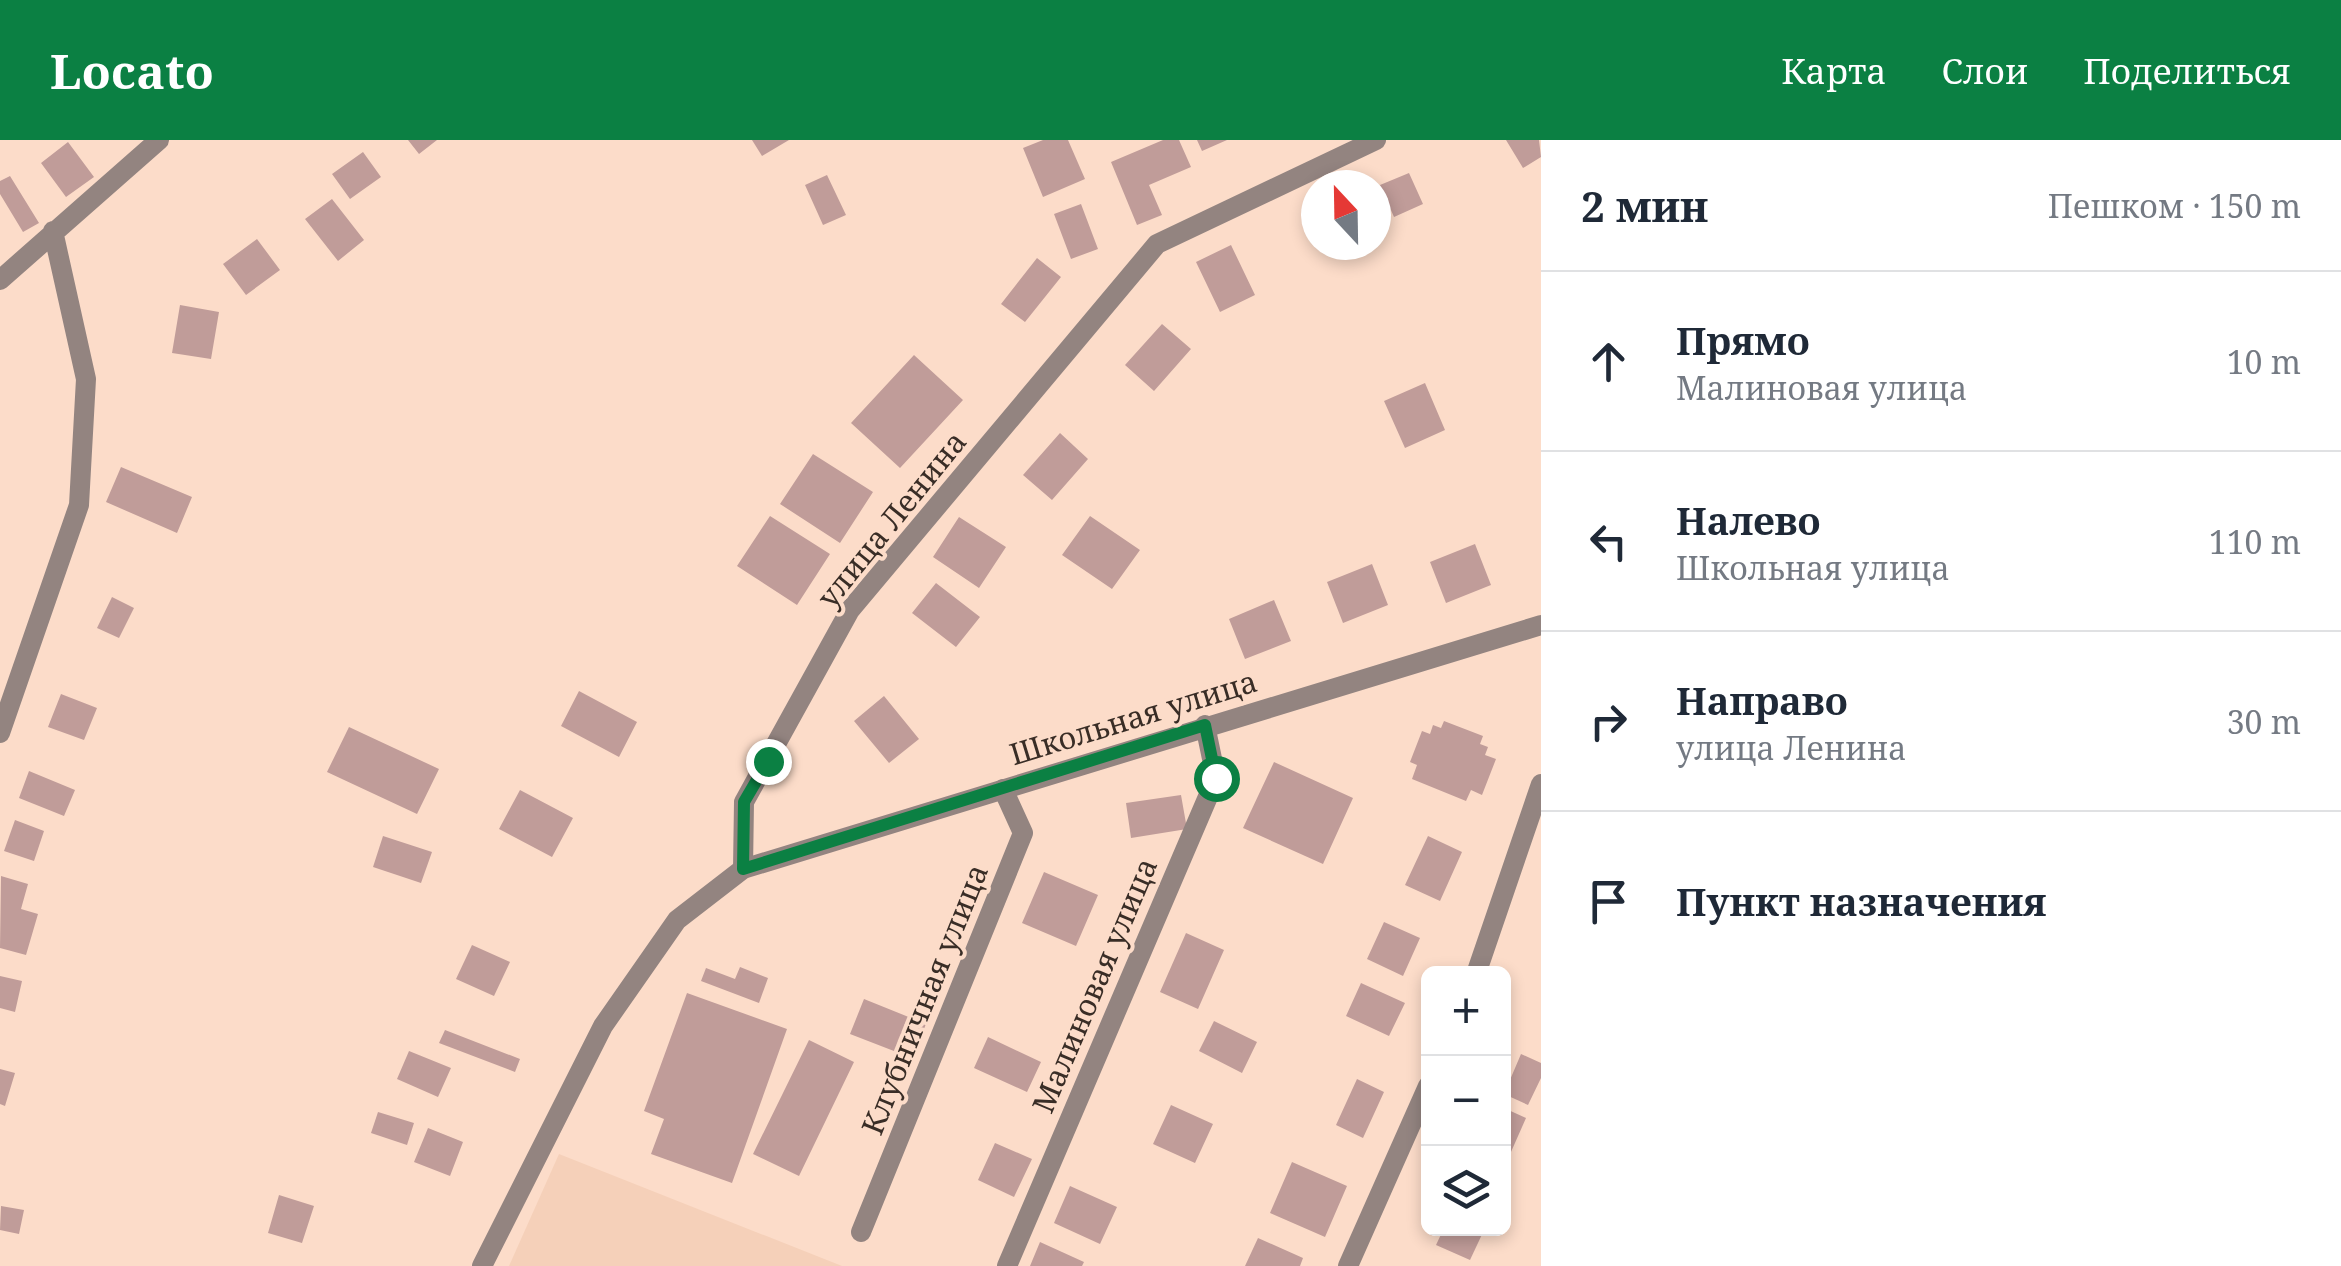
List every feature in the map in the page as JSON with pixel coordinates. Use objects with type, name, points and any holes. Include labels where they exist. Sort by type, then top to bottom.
[{"type":"street","points":[[0,280],[160,140]]},
{"type":"street","points":[[1329,140],[1341,159]]},
{"type":"street","name":"улица Ленина","points":[[743,869],[744,802],[850,610],[1156,244],[1376,140]]},
{"type":"street","points":[[0,733],[79,505],[86,379],[53,231]]},
{"type":"street","name":"Школьная улица","points":[[743,869],[1541,625]]},
{"type":"street","name":"Малиновая улица","points":[[1007,1266],[1216,778],[1205,725]]},
{"type":"street","points":[[1479,966],[1541,784]]},
{"type":"street","name":"Клубничная улица","points":[[862,1232],[1023,833],[1003,789]]},
{"type":"street","points":[[482,1266],[603,1026],[677,920],[743,869]]},
{"type":"street","points":[[1348,1266],[1421,1102]]},
{"type":"shaded area","points":[[559,1154],[842,1266],[509,1266]]},
{"type":"building","points":[[408,140],[437,140],[419,154]]},
{"type":"building","points":[[752,140],[789,140],[762,156]]},
{"type":"building","points":[[1043,140],[1068,140],[1085,179],[1043,197],[1023,148]]},
{"type":"building","points":[[1163,140],[1179,140],[1191,167],[1149,185],[1162,215],[1137,225],[1111,162]]},
{"type":"building","points":[[1197,140],[1227,140],[1202,151]]},
{"type":"building","points":[[1506,140],[1539,140],[1541,157],[1523,168]]},
{"type":"building","points":[[68,142],[94,177],[66,197],[41,163]]},
{"type":"building","points":[[363,152],[381,177],[350,199],[332,174]]},
{"type":"building","points":[[1409,173],[1423,204],[1394,217],[1391,180]]},
{"type":"building","points":[[827,175],[846,215],[823,225],[805,185]]},
{"type":"building","points":[[10,176],[39,223],[23,232],[0,194],[0,181]]},
{"type":"building","points":[[332,199],[364,240],[338,261],[305,219]]},
{"type":"building","points":[[1081,204],[1098,249],[1071,259],[1054,214]]},
{"type":"building","points":[[257,239],[280,270],[246,295],[223,264]]},
{"type":"building","points":[[1231,245],[1255,295],[1220,312],[1196,262]]},
{"type":"building","points":[[1037,258],[1061,277],[1025,322],[1001,304]]},
{"type":"building","points":[[180,305],[219,312],[211,359],[172,353]]},
{"type":"building","points":[[1162,324],[1191,349],[1154,391],[1125,365]]},
{"type":"building","points":[[914,355],[963,400],[900,468],[851,423]]},
{"type":"building","points":[[1425,383],[1445,430],[1405,448],[1384,401]]},
{"type":"building","points":[[1060,433],[1088,459],[1052,500],[1023,475]]},
{"type":"building","points":[[813,454],[873,492],[840,543],[780,504]]},
{"type":"building","points":[[121,467],[192,497],[177,533],[106,502]]},
{"type":"building","points":[[770,516],[830,554],[797,605],[737,566]]},
{"type":"building","points":[[1090,516],[1140,550],[1112,589],[1062,555]]},
{"type":"building","points":[[959,517],[1006,547],[979,588],[933,557]]},
{"type":"building","points":[[1475,544],[1491,585],[1446,603],[1430,562]]},
{"type":"building","points":[[1372,564],[1388,605],[1343,623],[1327,582]]},
{"type":"building","points":[[936,583],[980,617],[956,647],[912,613]]},
{"type":"building","points":[[112,597],[134,608],[119,638],[97,628]]},
{"type":"building","points":[[1274,600],[1291,641],[1245,659],[1229,619]]},
{"type":"building","points":[[579,691],[637,722],[619,757],[561,726]]},
{"type":"building","points":[[61,694],[97,708],[84,740],[48,727]]},
{"type":"building","points":[[884,696],[919,739],[889,763],[854,721]]},
{"type":"building","points":[[1444,721],[1483,736],[1480,744],[1488,747],[1485,755],[1496,759],[1482,795],[1471,790],[1466,801],[1412,779],[1417,765],[1410,762],[1422,731],[1430,734],[1433,725],[1441,728]]},
{"type":"building","points":[[349,727],[439,769],[417,814],[327,772]]},
{"type":"building","points":[[1274,762],[1353,798],[1323,864],[1243,828]]},
{"type":"building","points":[[29,771],[75,790],[64,816],[19,798]]},
{"type":"building","points":[[520,790],[573,818],[552,857],[499,829]]},
{"type":"building","points":[[1181,795],[1187,829],[1131,838],[1126,803]]},
{"type":"building","points":[[15,820],[44,831],[34,861],[4,851]]},
{"type":"building","points":[[383,836],[432,852],[421,883],[373,867]]},
{"type":"building","points":[[1428,836],[1462,852],[1440,901],[1405,885]]},
{"type":"building","points":[[1044,872],[1098,895],[1076,946],[1022,923]]},
{"type":"building","points":[[1,876],[28,884],[21,909],[38,914],[26,955],[0,948]]},
{"type":"building","points":[[1384,922],[1420,938],[1403,976],[1367,959]]},
{"type":"building","points":[[1186,933],[1224,950],[1198,1009],[1160,992]]},
{"type":"building","points":[[472,945],[510,962],[494,996],[456,979]]},
{"type":"building","points":[[740,967],[768,978],[759,1003],[701,981],[706,968],[735,979]]},
{"type":"building","points":[[0,976],[22,981],[15,1012],[0,1008]]},
{"type":"building","points":[[1361,983],[1405,1003],[1389,1036],[1346,1016]]},
{"type":"building","points":[[687,993],[787,1029],[732,1183],[651,1154],[664,1119],[644,1111]]},
{"type":"building","points":[[864,999],[926,1024],[912,1058],[850,1034]]},
{"type":"building","points":[[1214,1021],[1257,1042],[1242,1073],[1199,1051]]},
{"type":"building","points":[[445,1030],[520,1059],[515,1072],[439,1043]]},
{"type":"building","points":[[988,1037],[1041,1062],[1027,1092],[974,1068]]},
{"type":"building","points":[[809,1040],[854,1062],[799,1176],[753,1154]]},
{"type":"building","points":[[409,1051],[451,1068],[438,1097],[397,1079]]},
{"type":"building","points":[[1521,1054],[1541,1063],[1541,1078],[1528,1105],[1511,1097],[1511,1078]]},
{"type":"building","points":[[0,1069],[15,1073],[5,1106],[0,1104]]},
{"type":"building","points":[[1357,1079],[1384,1092],[1363,1138],[1336,1125]]},
{"type":"building","points":[[1171,1105],[1213,1124],[1195,1163],[1153,1144]]},
{"type":"building","points":[[1511,1111],[1526,1118],[1511,1152]]},
{"type":"building","points":[[378,1112],[414,1123],[407,1145],[371,1133]]},
{"type":"building","points":[[428,1128],[463,1142],[450,1176],[414,1162]]},
{"type":"building","points":[[995,1143],[1032,1159],[1014,1197],[978,1180]]},
{"type":"building","points":[[1292,1162],[1347,1186],[1325,1237],[1270,1213]]},
{"type":"building","points":[[1070,1186],[1117,1207],[1100,1244],[1054,1223]]},
{"type":"building","points":[[279,1195],[314,1206],[302,1243],[268,1233]]},
{"type":"building","points":[[1,1206],[24,1210],[19,1234],[0,1230]]},
{"type":"building","points":[[1440,1236],[1481,1236],[1470,1260],[1436,1245]]},
{"type":"building","points":[[1258,1238],[1303,1258],[1300,1266],[1245,1266]]},
{"type":"building","points":[[1040,1242],[1084,1262],[1082,1266],[1030,1266]]},
{"type":"route","points":[[768,761],[744,802],[743,869],[1205,725],[1216,778]]}]
